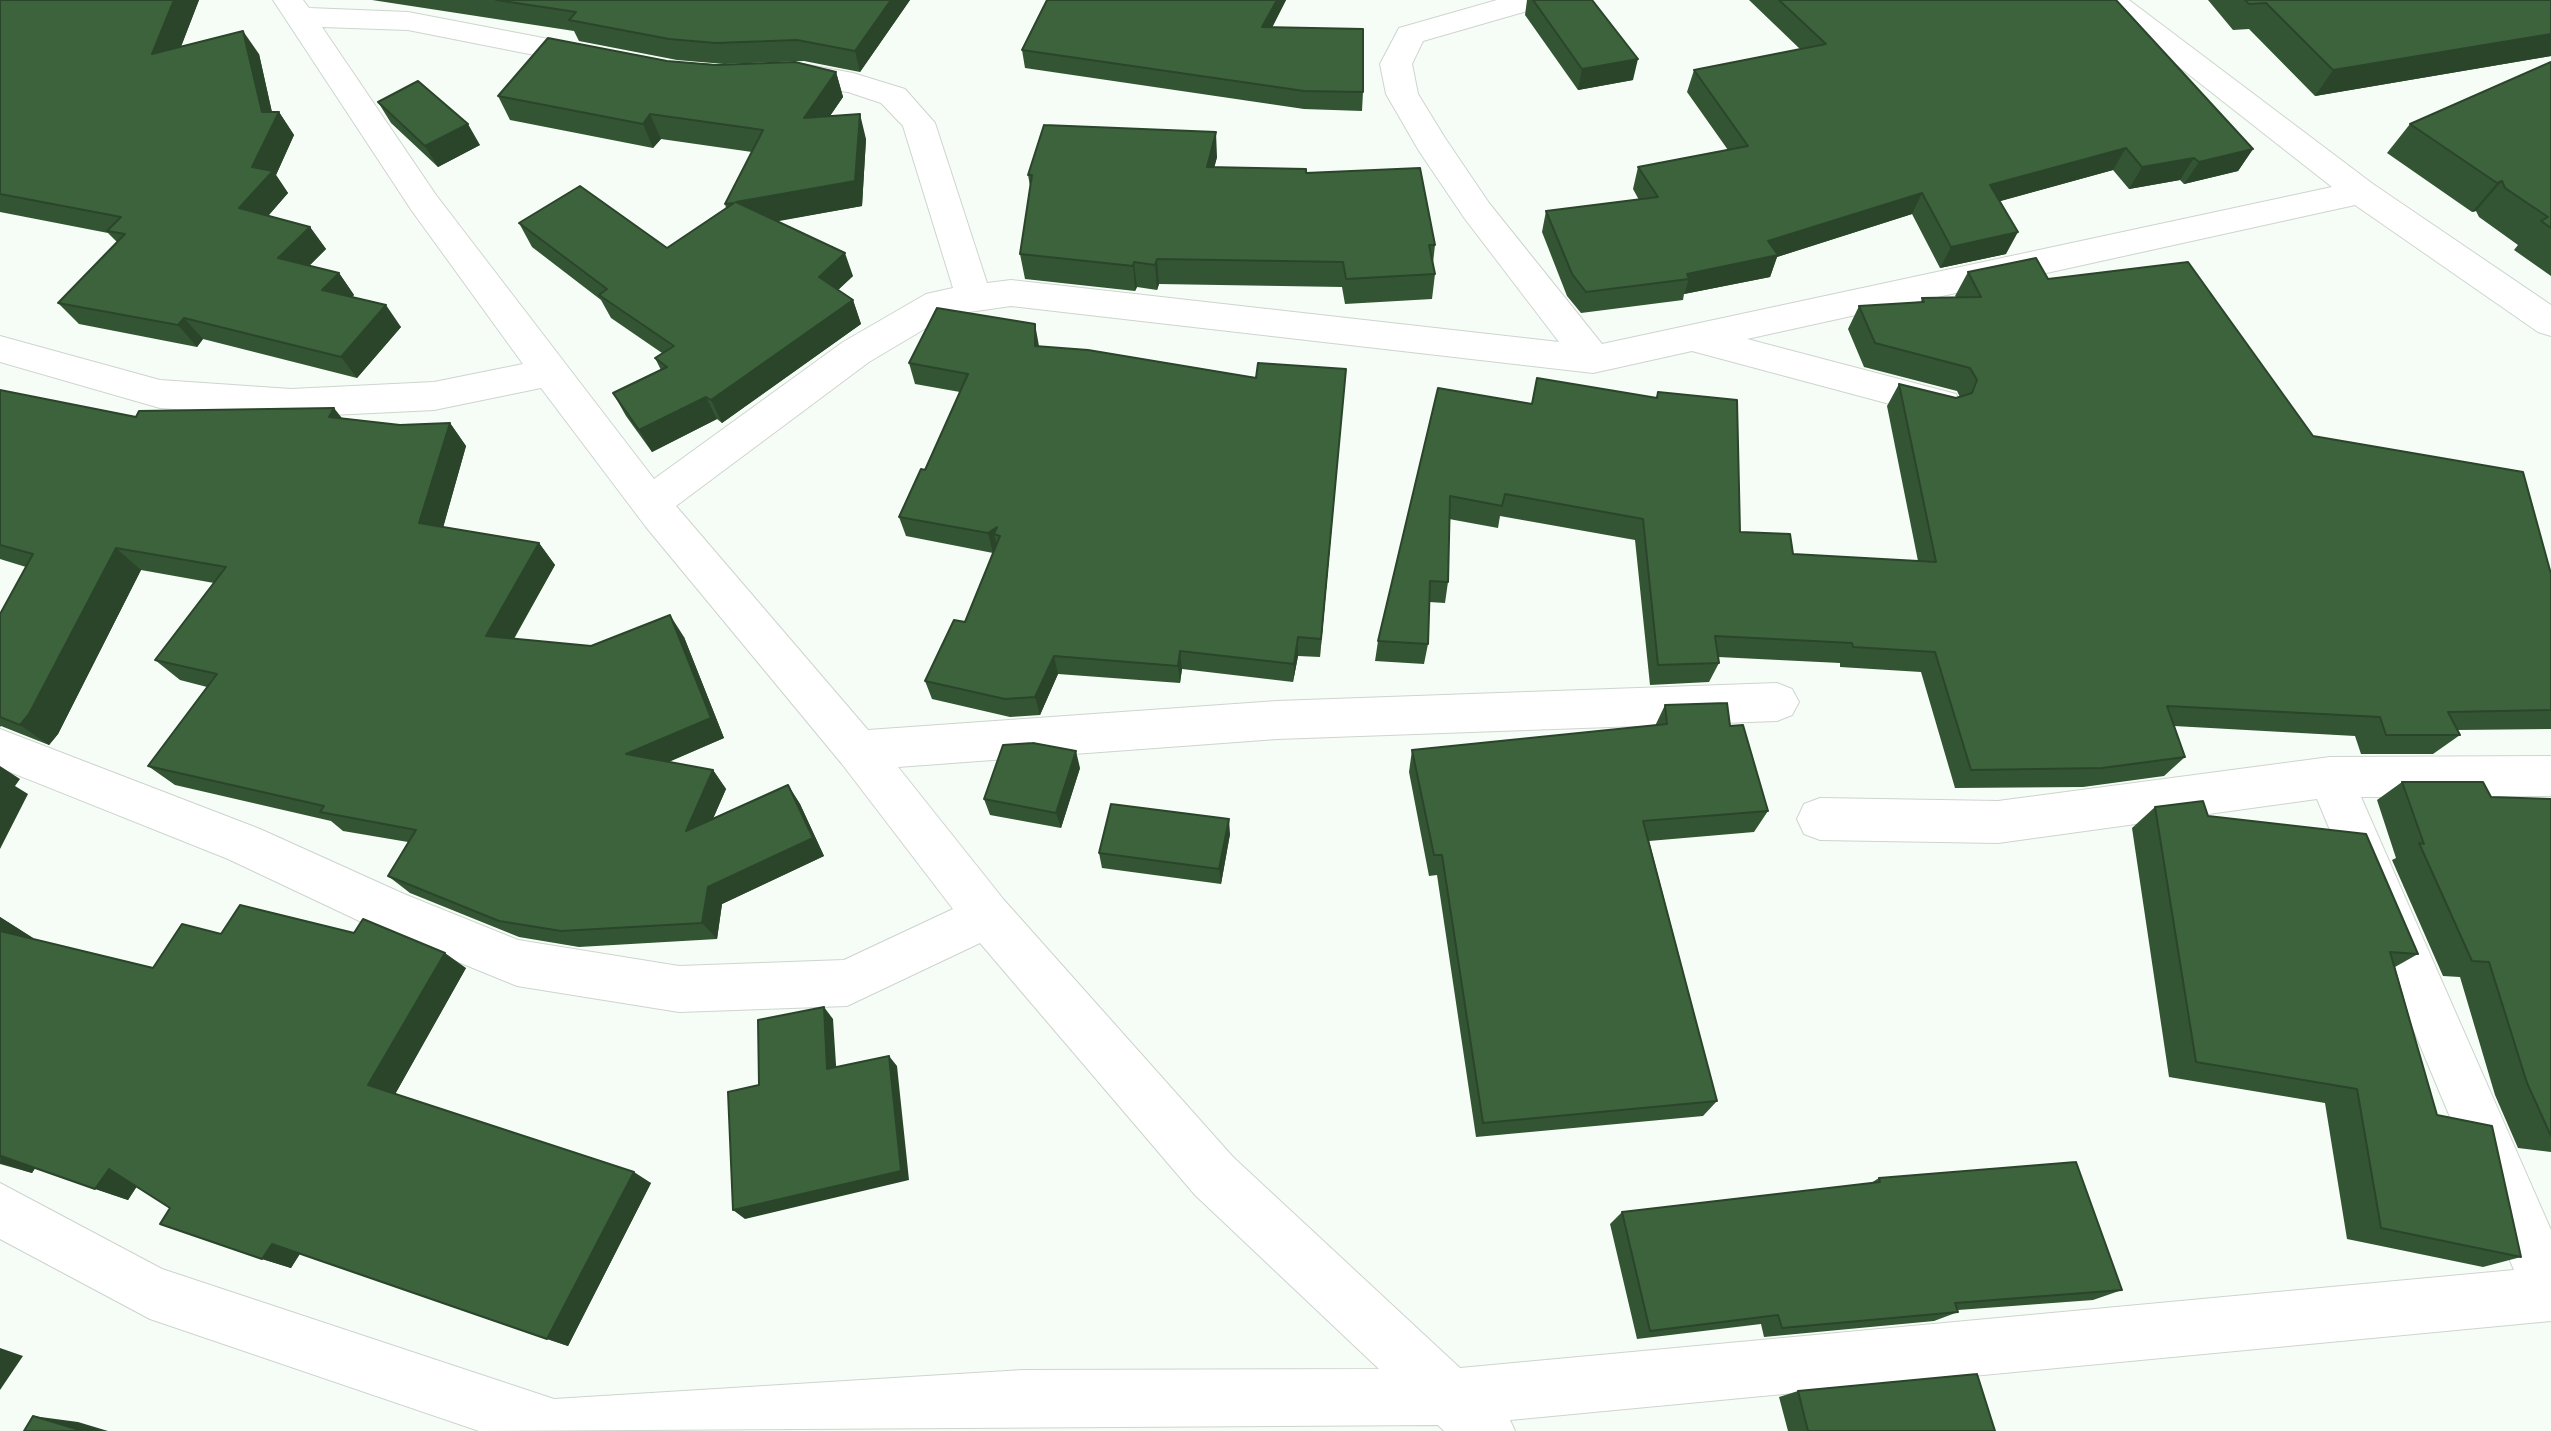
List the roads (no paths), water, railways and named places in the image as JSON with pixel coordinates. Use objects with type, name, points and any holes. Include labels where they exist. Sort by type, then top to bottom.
[{"type":"street","points":[[1530,0],[1410,35],[1396,64],[1402,94],[1477,211],[1593,359]]},
{"type":"street","points":[[2109,0],[2361,192],[2551,323]]},
{"type":"street","points":[[295,9],[408,21],[630,64]]},
{"type":"street","points":[[295,9],[424,203],[550,372],[651,503],[858,750],[987,916],[1214,1176],[1469,1414]]},
{"type":"street","points":[[756,76],[803,74],[853,83],[893,96],[918,123],[974,298]]},
{"type":"street","points":[[651,503],[856,352],[939,303],[1011,293],[1593,359],[2361,192]]},
{"type":"street","points":[[1695,338],[1942,404]]},
{"type":"street","points":[[0,349],[160,394],[291,403],[434,396],[550,372]]},
{"type":"street","points":[[858,750],[1277,720],[1777,702]]},
{"type":"street","points":[[0,748],[244,844],[387,910],[517,963],[679,989],[847,983],[987,916]]},
{"type":"street","points":[[1820,819],[1998,822],[2330,777],[2551,776]]},
{"type":"street","points":[[0,1210],[150,1292],[554,1428],[1023,1398],[1469,1414],[2551,1294],[2330,777]]}]
